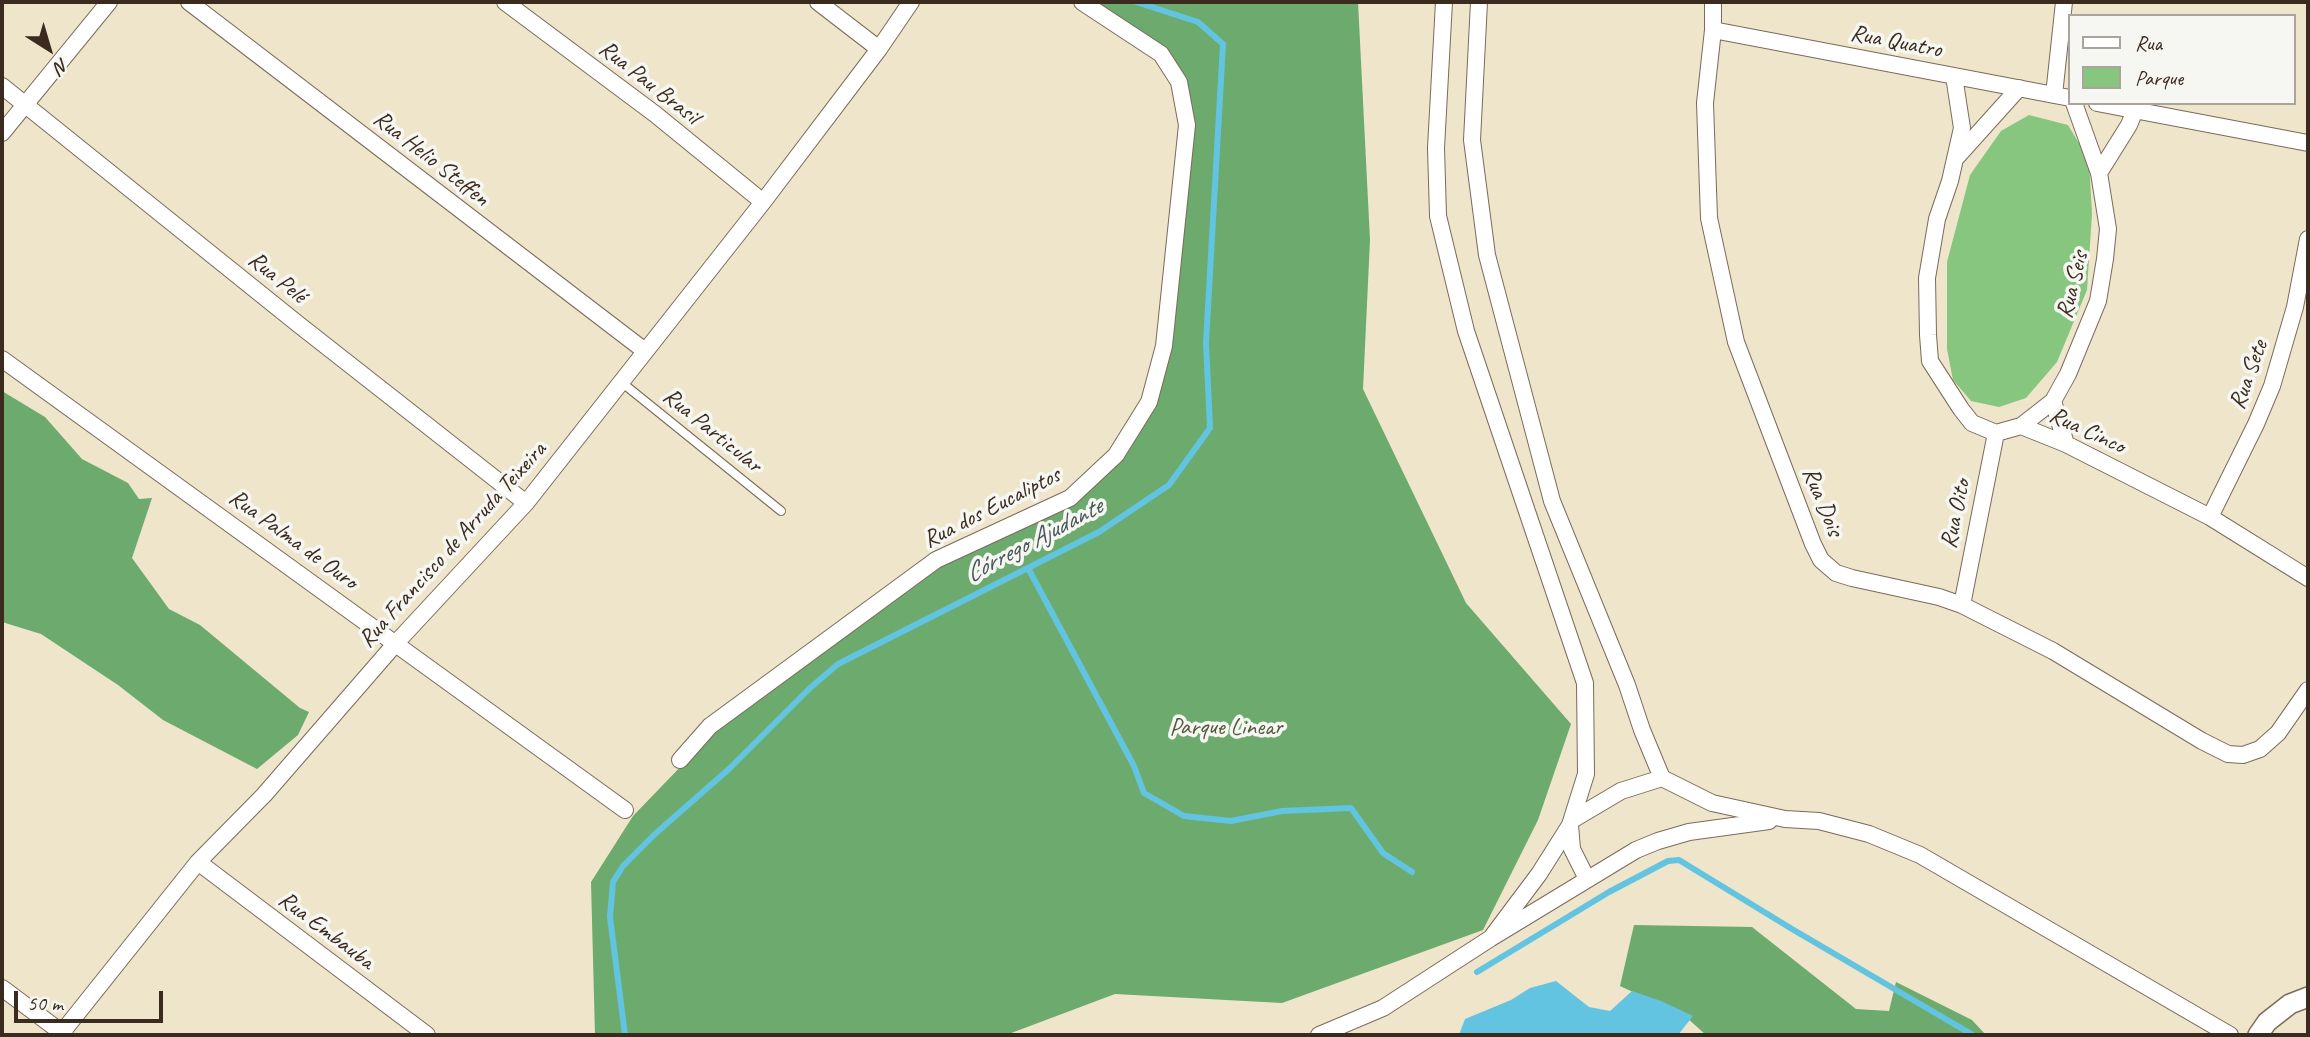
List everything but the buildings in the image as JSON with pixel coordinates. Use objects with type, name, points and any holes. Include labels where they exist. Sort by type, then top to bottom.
[{"type":"street","points":[[2,133],[109,2]]},
{"type":"street","name":"Rua Helio Steffen","points":[[189,2],[645,351]]},
{"type":"street","name":"Rua Pau Brasil","points":[[505,2],[654,114],[763,202]]},
{"type":"street","points":[[818,2],[878,49]]},
{"type":"street","name":"Rua Francisco de Arruda Teixeira","points":[[63,1034],[198,862],[264,795],[396,643],[526,503],[763,202],[911,2]]},
{"type":"street","name":"Rua dos Eucaliptos","points":[[680,760],[710,726],[936,560],[1070,498],[1115,455],[1149,402],[1164,346],[1187,125],[1179,82],[1161,54],[1082,2]]},
{"type":"street","points":[[1444,2],[1436,148],[1438,216],[1466,331],[1585,683],[1586,774],[1571,822],[1539,874],[1491,938]]},
{"type":"street","points":[[1479,2],[1472,140],[1487,255],[1552,500],[1628,685],[1642,730],[1662,778],[1712,803],[1785,819],[1819,821],[1870,834],[1920,855],[2230,1035]]},
{"type":"street","name":"Rua Dois","points":[[1713,2],[1713,30],[1705,103],[1709,218],[1735,342],[1812,544],[1821,560],[1836,573],[1962,605],[2053,651],[2228,754],[2243,755],[2260,749],[2278,733],[2308,690]]},
{"type":"street","points":[[2062,97],[2064,2]]},
{"type":"street","name":"Rua Quatro","points":[[1713,30],[2062,97]]},
{"type":"street","points":[[1954,76],[1962,128],[1950,181],[1937,219],[1927,278],[1930,361],[1972,423],[1996,433]]},
{"type":"street","name":"Rua Pelé","points":[[2,86],[526,503]]},
{"type":"street","points":[[1953,163],[2019,88]]},
{"type":"street","name":"Rua Seis","points":[[2021,426],[2053,401],[2068,374],[2098,301],[2108,229],[2099,173],[2075,105]]},
{"type":"street","points":[[2108,105],[2308,144]]},
{"type":"street","points":[[2099,173],[2129,125],[2135,110]]},
{"type":"street","name":"Rua Sete","points":[[2210,517],[2272,387],[2295,307],[2308,239]]},
{"type":"street","name":"Rua Palma de Ouro","points":[[2,359],[625,810]]},
{"type":"street","points":[[2053,401],[2066,444]]},
{"type":"street","name":"Rua Cinco","points":[[1996,433],[2021,426],[2066,444],[2210,517],[2308,579]]},
{"type":"street","name":"Rua Oito","points":[[1962,605],[1996,433]]},
{"type":"street","points":[[1571,822],[1621,792],[1662,778]]},
{"type":"street","points":[[1319,1035],[1382,1007],[1636,850],[1689,832],[1785,819]]},
{"type":"street","points":[[1571,822],[1572,849],[1587,879]]},
{"type":"street","name":"Rua Embauba","points":[[198,862],[427,1035]]},
{"type":"street","points":[[2,988],[63,1034]]},
{"type":"street","points":[[2258,1035],[2267,1022],[2290,1004],[2308,997]]},
{"type":"lane","name":"Rua Particular","points":[[620,381],[781,511]]},
{"type":"green space","name":"Parque Linear","points":[[1088,2],[1358,2],[1370,240],[1363,389],[1466,603],[1571,724],[1538,820],[1483,930],[1282,1003],[1115,994],[1006,1035],[595,1035],[591,882],[633,816],[713,733],[940,566],[1073,504],[1152,408],[1184,83]]},
{"type":"green space","points":[[2029,115],[2068,125],[2089,160],[2092,214],[2087,290],[2057,362],[2026,398],[1999,407],[1971,401],[1953,380],[1947,349],[1947,262],[1970,175],[2001,131]]},
{"type":"green space","points":[[2,391],[45,417],[82,459],[128,483],[139,499],[152,498],[132,558],[169,609],[200,625],[300,708],[309,712],[298,735],[257,769],[163,720],[118,685],[41,634],[2,622]]},
{"type":"green space","points":[[1634,925],[1752,927],[1856,1009],[1889,1011],[1896,982],[1972,1020],[1986,1035],[1706,1035],[1686,1017],[1620,986]]},
{"type":"water","points":[[1556,981],[1589,1007],[1610,1011],[1632,991],[1693,1016],[1678,1035],[1459,1035],[1465,1019],[1511,1000],[1530,988]]},
{"type":"waterway","name":"Córrego Ajudante","points":[[625,1035],[610,917],[613,882],[623,866],[838,664],[1099,532],[1169,485],[1210,428],[1206,343],[1223,44],[1198,22],[1136,2]]},
{"type":"waterway","points":[[1028,568],[1134,766],[1144,793],[1184,816],[1231,821],[1282,811],[1351,808],[1383,853],[1412,872]]},
{"type":"waterway","points":[[1477,972],[1609,892],[1668,861],[1679,860],[1973,1035]]}]
